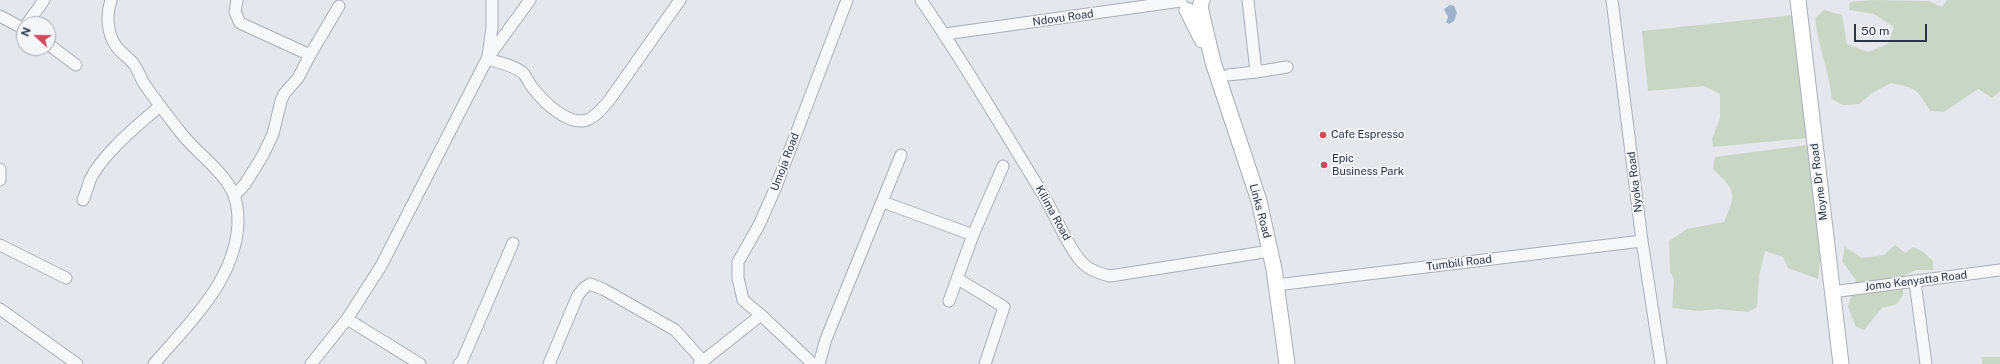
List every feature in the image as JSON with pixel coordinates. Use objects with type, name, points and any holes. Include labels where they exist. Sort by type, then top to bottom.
[{"type":"main road","name":"Moyne Dr Road","points":[[1798,0],[1841,364]]},
{"type":"main road","name":"Links Road","points":[[1190,4],[1213,62],[1259,201],[1270,251],[1287,364]]},
{"type":"street","points":[[33,16],[44,0]]},
{"type":"street","points":[[111,0],[107,14],[111,35],[116,45],[134,64],[160,106],[182,135],[228,184],[238,206],[237,231],[233,254],[219,282],[207,302],[154,364]]},
{"type":"street","points":[[237,0],[235,12],[240,23],[310,54]]},
{"type":"street","points":[[487,59],[492,27],[492,0]]},
{"type":"street","points":[[311,364],[347,319],[396,237],[487,59],[530,0]]},
{"type":"street","points":[[487,59],[516,68],[524,74],[532,87],[546,104],[566,117],[576,120],[586,120],[597,113],[608,102],[680,0]]},
{"type":"street","name":"Umoja Road","points":[[813,364],[743,300],[738,278],[738,262],[760,225],[775,189],[847,0]]},
{"type":"street","name":"Kilima Road","points":[[921,0],[945,34],[1051,208],[1079,259],[1093,271],[1110,276],[1270,251]]},
{"type":"street","points":[[1248,0],[1256,72]]},
{"type":"street","name":"Nyoka Road","points":[[1612,0],[1642,241],[1661,364]]},
{"type":"street","name":"Ndovu Road","points":[[945,34],[1190,4]]},
{"type":"street","points":[[234,196],[245,184],[263,155],[272,134],[284,94],[298,78],[310,54],[339,6]]},
{"type":"street","points":[[0,16],[16,24]]},
{"type":"street","points":[[56,50],[76,65]]},
{"type":"street","points":[[1228,75],[1287,68]]},
{"type":"street","points":[[83,200],[91,179],[104,160],[134,128],[160,106]]},
{"type":"street","points":[[819,364],[826,339],[901,155]]},
{"type":"street","points":[[949,301],[973,235],[1003,166]]},
{"type":"street","points":[[0,169],[0,180]]},
{"type":"street","points":[[883,202],[973,235]]},
{"type":"street","name":"Tumbili Road","points":[[1276,286],[1642,241]]},
{"type":"street","points":[[459,364],[462,361],[513,243]]},
{"type":"street","points":[[0,245],[66,278]]},
{"type":"street","name":"Jomo Kenyatta Road","points":[[1832,292],[2000,270]]},
{"type":"street","points":[[958,279],[1004,307],[986,364]]},
{"type":"street","points":[[1915,282],[1926,364]]},
{"type":"street","points":[[549,364],[578,295],[590,284],[603,289],[675,330],[701,362],[761,315]]},
{"type":"street","points":[[0,309],[77,364]]},
{"type":"street","points":[[347,319],[420,364]]},
{"type":"green space","points":[[1871,0],[1928,1],[1942,7],[1947,0],[2000,0],[2000,91],[1992,98],[1978,89],[1944,112],[1930,111],[1919,94],[1911,88],[1891,83],[1872,93],[1859,104],[1843,105],[1832,99],[1818,39],[1815,18],[1824,10],[1842,15],[1847,44],[1868,52],[1888,44],[1894,27],[1874,14],[1849,10],[1850,2]]},
{"type":"green space","points":[[1794,15],[1807,138],[1713,147],[1712,139],[1720,118],[1720,94],[1704,86],[1648,91],[1642,31]]},
{"type":"green space","points":[[1807,145],[1816,195],[1820,229],[1821,245],[1818,279],[1788,268],[1783,257],[1765,251],[1759,276],[1757,307],[1748,312],[1718,309],[1699,311],[1672,308],[1674,280],[1670,271],[1669,241],[1687,229],[1724,222],[1731,205],[1732,193],[1730,188],[1713,169],[1715,157]]},
{"type":"green space","points":[[1895,245],[1905,253],[1913,247],[1922,251],[1933,261],[1933,270],[1916,270],[1903,276],[1903,295],[1897,304],[1882,308],[1864,330],[1856,327],[1848,307],[1856,280],[1842,261],[1845,247],[1862,258],[1884,255]]},
{"type":"green space","points":[[1982,357],[2000,357],[2000,364],[1982,364]]},
{"type":"water","points":[[1450,5],[1454,6],[1457,13],[1454,21],[1449,24],[1446,22],[1448,17],[1444,9]]},
{"type":"place","name":"Cafe Espresso","points":[[1323,135]]},
{"type":"place","name":"Epic Business Park","points":[[1324,165]]}]
